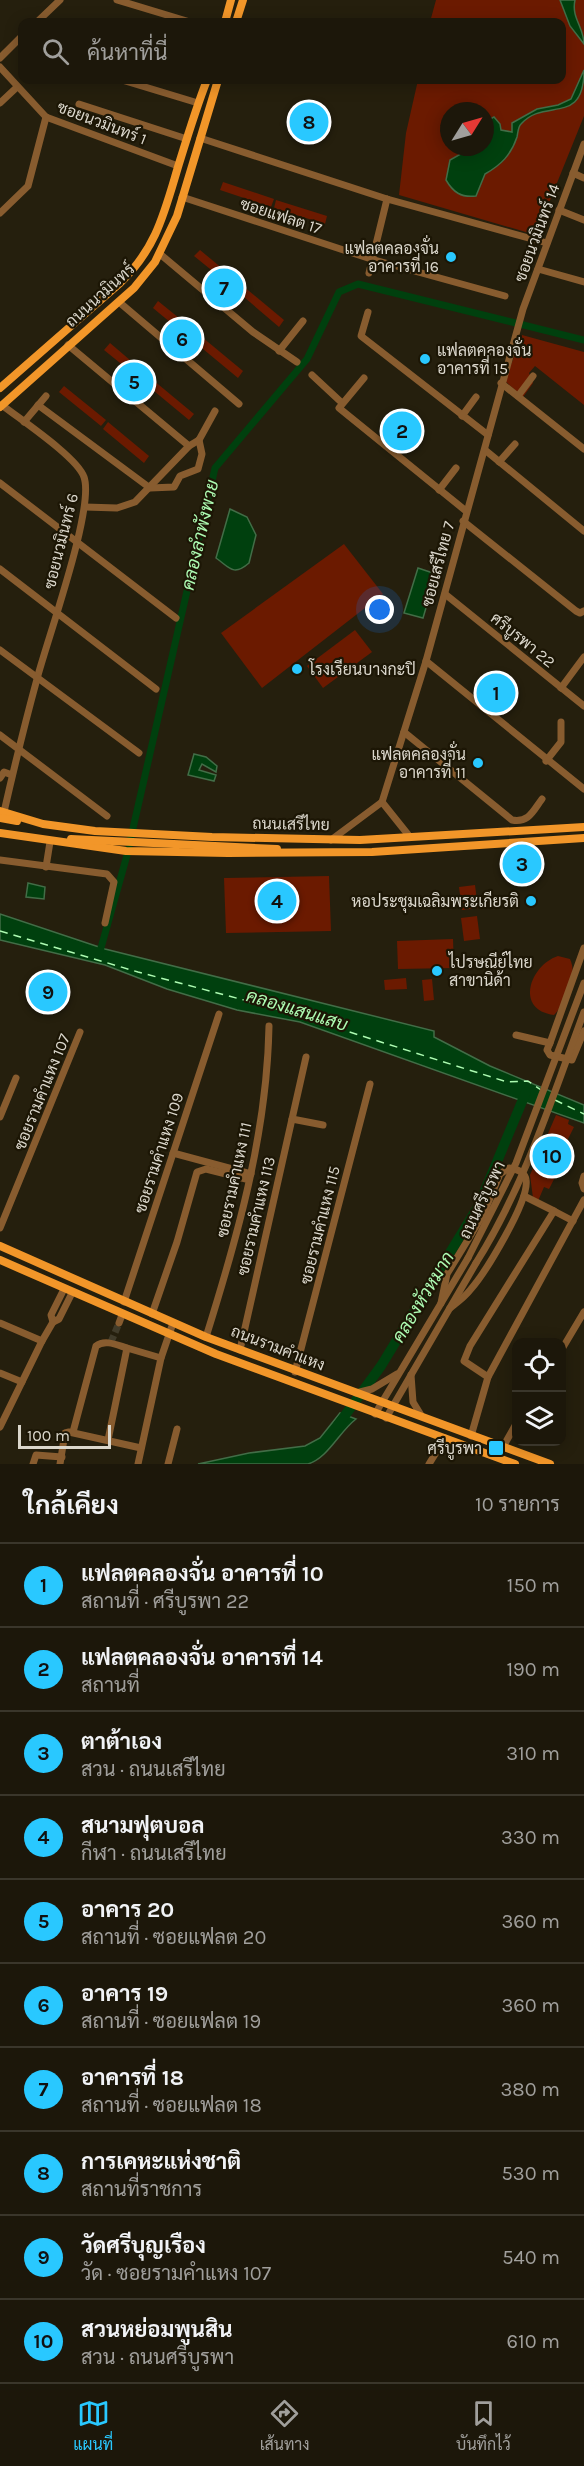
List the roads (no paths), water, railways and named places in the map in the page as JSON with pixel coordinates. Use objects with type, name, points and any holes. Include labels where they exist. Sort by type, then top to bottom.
[{"type":"main road","points":[[226,18],[231,0]]},
{"type":"main road","points":[[237,18],[243,0]]},
{"type":"main road","name":"ถนนนวมินทร์","points":[[0,387],[136,268],[158,231],[205,84]]},
{"type":"main road","name":"ถนนนวมินทร์","points":[[1,406],[119,302],[146,274],[160,254],[182,197],[217,84]]},
{"type":"main road","name":"ถนนเสรีไทย","points":[[1,814],[43,824],[128,834],[332,840],[584,827]]},
{"type":"main road","points":[[0,827],[89,840],[256,847],[310,853]]},
{"type":"main road","name":"ถนนเสรีไทย","points":[[0,833],[50,842],[140,852],[400,851],[584,838]]},
{"type":"main road","name":"ถนนรามคำแหง","points":[[0,1246],[173,1323],[295,1372],[550,1464]]},
{"type":"main road","name":"ถนนรามคำแหง","points":[[0,1260],[68,1291],[121,1319],[444,1438],[502,1462],[515,1464]]},
{"type":"street","points":[[41,18],[60,0]]},
{"type":"street","points":[[117,0],[177,18]]},
{"type":"street","points":[[0,58],[18,40]]},
{"type":"street","name":"ซอยนวมินทร์ 1","points":[[0,67],[16,88],[46,117],[178,166]]},
{"type":"street","points":[[135,84],[198,103]]},
{"type":"street","points":[[0,103],[16,88]]},
{"type":"street","points":[[79,104],[187,139]]},
{"type":"street","points":[[0,213],[28,186],[46,117]]},
{"type":"street","points":[[200,138],[387,199],[547,243]]},
{"type":"street","name":"ซอยนวมินทร์ 14","points":[[516,331],[584,144]]},
{"type":"street","points":[[573,173],[584,178]]},
{"type":"street","name":"ซอยแฟลต 17","points":[[182,197],[371,259],[505,296]]},
{"type":"street","points":[[369,273],[387,199]]},
{"type":"street","points":[[559,210],[584,220]]},
{"type":"street","points":[[160,254],[279,351],[297,362]]},
{"type":"street","points":[[538,269],[584,282]]},
{"type":"street","points":[[119,302],[240,404]]},
{"type":"street","points":[[368,312],[361,336],[488,435]]},
{"type":"street","points":[[279,351],[303,321]]},
{"type":"street","name":"ซอยเสรีไทย 7","points":[[382,802],[426,661],[516,331]]},
{"type":"street","points":[[68,345],[189,446]]},
{"type":"street","points":[[312,375],[341,402]]},
{"type":"street","points":[[518,396],[533,376]]},
{"type":"street","points":[[364,378],[341,402],[339,408],[466,511]]},
{"type":"street","points":[[501,383],[584,449]]},
{"type":"street","points":[[24,422],[46,396]]},
{"type":"street","points":[[462,416],[476,397]]},
{"type":"street","points":[[38,405],[150,488],[174,487],[180,476],[198,469],[202,454],[199,440]]},
{"type":"street","name":"ซอยนวมินทร์ 6","points":[[1,406],[24,422],[80,469],[87,489],[76,543],[36,680],[1,814]]},
{"type":"street","points":[[85,507],[128,506],[150,488],[189,446],[199,440],[215,411]]},
{"type":"street","points":[[499,462],[515,444]]},
{"type":"street","points":[[485,450],[584,531]]},
{"type":"street","points":[[440,490],[456,468]]},
{"type":"street","points":[[0,483],[176,618]]},
{"type":"street","points":[[463,521],[578,612],[584,611]]},
{"type":"street","points":[[0,569],[156,689]]},
{"type":"street","name":"ศรีบูรพา 22","points":[[445,594],[584,706]]},
{"type":"street","points":[[0,650],[36,680],[139,753]]},
{"type":"street","points":[[561,688],[584,657]]},
{"type":"street","points":[[426,661],[546,761],[584,789]]},
{"type":"street","points":[[546,761],[561,742],[561,722]]},
{"type":"street","points":[[404,732],[512,820],[522,821],[529,818],[542,799]]},
{"type":"street","points":[[0,735],[107,816]]},
{"type":"street","points":[[0,778],[4,772],[12,775]]},
{"type":"street","points":[[332,840],[382,802],[410,837]]},
{"type":"street","points":[[46,867],[50,842]]},
{"type":"street","points":[[0,860],[107,874],[114,882],[105,922]]},
{"type":"street","points":[[584,948],[547,1050],[550,1054],[570,1061],[584,1031]]},
{"type":"street","name":"ถนนศรีบูรพา","points":[[375,1414],[487,1225],[516,1163],[584,983]]},
{"type":"street","name":"ถนนศรีบูรพา","points":[[386,1418],[496,1232],[526,1170],[584,1012]]},
{"type":"street","name":"ซอยรามคำแหง 109","points":[[124,1302],[219,1014]]},
{"type":"street","name":"ซอยรามคำแหง 111","points":[[207,1337],[234,1248],[248,1177],[258,1142],[269,1026]]},
{"type":"street","name":"ซอยรามคำแหง 107","points":[[0,1228],[80,1032]]},
{"type":"street","points":[[516,1035],[550,1043]]},
{"type":"street","name":"ซอยรามคำแหง 113","points":[[240,1350],[306,1057]]},
{"type":"street","points":[[0,1117],[16,1078]]},
{"type":"street","name":"ซอยรามคำแหง 115","points":[[295,1372],[370,1084]]},
{"type":"street","points":[[292,1119],[323,1125]]},
{"type":"street","points":[[173,1153],[248,1177]]},
{"type":"street","points":[[441,1303],[447,1274],[483,1215],[502,1171],[512,1168],[522,1173],[527,1184],[510,1226],[475,1283],[450,1308]]},
{"type":"street","points":[[152,1314],[177,1242],[197,1172],[206,1169],[248,1177]]},
{"type":"street","points":[[584,1176],[582,1183],[584,1189]]},
{"type":"street","points":[[524,1196],[573,1221]]},
{"type":"street","points":[[471,1436],[488,1377],[584,1200]]},
{"type":"street","points":[[488,1377],[473,1369],[464,1359],[554,1211]]},
{"type":"street","points":[[1,1424],[52,1322],[58,1319],[68,1291]]},
{"type":"street","points":[[566,1341],[584,1312]]},
{"type":"street","points":[[0,1323],[42,1341]]},
{"type":"street","points":[[138,1464],[161,1358],[173,1323]]},
{"type":"street","points":[[73,1432],[96,1346],[102,1342],[111,1343],[161,1358]]},
{"type":"street","points":[[108,1440],[127,1348]]},
{"type":"street","points":[[354,1393],[382,1384],[403,1370]]},
{"type":"street","points":[[0,1373],[22,1382]]},
{"type":"street","points":[[411,1373],[413,1402],[416,1411],[425,1419]]},
{"type":"street","points":[[168,1464],[177,1429]]},
{"type":"street","points":[[503,1447],[512,1431]]},
{"type":"street","points":[[33,1464],[36,1455],[61,1460],[65,1433],[73,1432],[141,1448]]},
{"type":"street","points":[[429,1464],[444,1438]]},
{"type":"water","points":[[560,0],[575,0],[576,17],[584,44],[570,26]]},
{"type":"water","points":[[584,70],[578,99],[562,108],[531,116],[521,124],[512,149],[501,163],[485,174],[476,196],[458,193],[446,180],[450,160],[457,156],[494,156],[494,117],[500,124],[501,130],[512,132],[512,123],[537,109],[558,105],[571,99]]},
{"type":"water","points":[[230,509],[247,517],[256,535],[249,563],[235,570],[216,558]]},
{"type":"water","points":[[418,568],[436,574],[423,618],[404,613]]},
{"type":"water","points":[[194,754],[206,757],[217,766],[216,772],[202,764],[199,770],[216,775],[214,781],[188,775]]},
{"type":"water","points":[[28,883],[45,887],[44,899],[26,897]]},
{"type":"water","name":"คลองแสนแสบ","points":[[0,914],[105,949],[434,1031],[434,1037],[490,1066],[584,1105],[584,1123],[300,1022],[237,1010],[167,989],[105,965],[0,940]]},
{"type":"water","points":[[340,1413],[356,1419],[322,1456],[308,1464],[198,1464],[249,1453],[305,1446],[320,1438]]},
{"type":"waterway","name":"คลองลำพังพวย","points":[[131,837],[215,468],[307,359],[339,292],[358,284],[584,340]]},
{"type":"waterway","name":"คลองลำพังพวย","points":[[99,955],[129,848]]},
{"type":"waterway","name":"คลองหัวหมาก","points":[[338,1425],[381,1366],[479,1205],[526,1092]]},
{"type":"tunnel","points":[[111,1342],[119,1323]]},
{"type":"place","name":"การเคหะแห่งชาติ","points":[[309,122]]},
{"type":"place","name":"แฟลตคลองจั่น อาคารที่ 16","points":[[451,257]]},
{"type":"place","name":"อาคารที่ 18","points":[[224,288]]},
{"type":"place","name":"อาคาร 19","points":[[182,339]]},
{"type":"place","name":"แฟลตคลองจั่น อาคารที่ 15","points":[[425,359]]},
{"type":"place","name":"อาคาร 20","points":[[134,382]]},
{"type":"place","name":"แฟลตคลองจั่น อาคารที่ 14","points":[[402,431]]},
{"type":"place","name":"โรงเรียนบางกะปิ","points":[[297,669]]},
{"type":"place","name":"แฟลตคลองจั่น อาคารที่ 10","points":[[496,693]]},
{"type":"place","name":"แฟลตคลองจั่น อาคารที่ 11","points":[[478,763]]},
{"type":"place","name":"ตาต้าเอง","points":[[522,864]]},
{"type":"place","name":"สนามฟุตบอล","points":[[277,901]]},
{"type":"place","name":"หอประชุมเฉลิมพระเกียรติ","points":[[531,901]]},
{"type":"place","name":"ไปรษณีย์ไทย สาขานิด้า","points":[[437,971]]},
{"type":"place","name":"วัดศรีบุญเรือง","points":[[48,992]]},
{"type":"place","name":"สวนหย่อมพูนสิน","points":[[552,1156]]},
{"type":"place","name":"ศรีบูรพา","points":[[496,1448]]}]
